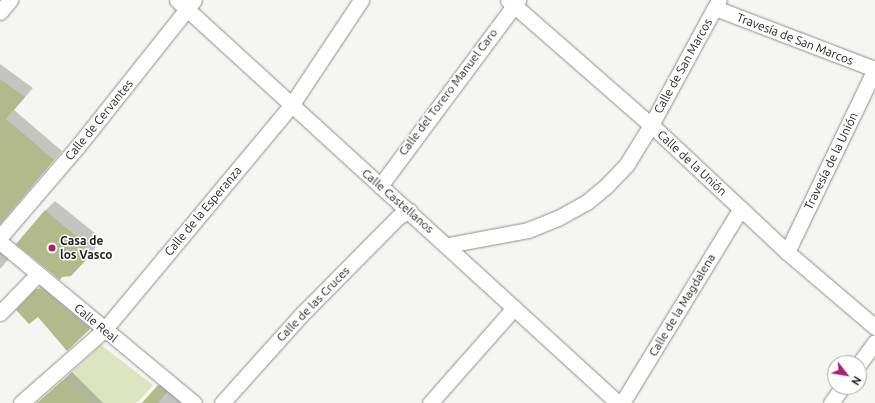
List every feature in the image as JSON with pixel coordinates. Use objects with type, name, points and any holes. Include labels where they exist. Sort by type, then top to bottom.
[{"type":"street","points":[[0,12],[10,0]]},
{"type":"street","name":"Calle de la Esperanza","points":[[21,403],[104,330],[292,104],[361,0]]},
{"type":"street","name":"Calle de la Unión","points":[[514,2],[651,125],[787,252],[875,327]]},
{"type":"street","name":"Calle del Torero Manuel Caro","points":[[380,186],[514,2]]},
{"type":"street","name":"Calle Castellanos","points":[[186,3],[380,186],[448,245],[514,308],[618,403]]},
{"type":"street","name":"Calle de Cervantes","points":[[0,237],[186,3]]},
{"type":"street","name":"Calle de San Marcos","points":[[448,245],[528,230],[558,218],[587,202],[627,164],[651,125],[717,4]]},
{"type":"street","name":"Travesía de San Marcos","points":[[717,4],[875,69]]},
{"type":"street","name":"Travesía de la Unión","points":[[787,252],[875,69]]},
{"type":"street","name":"Calle de la Magdalena","points":[[622,403],[741,208]]},
{"type":"street","name":"Calle de las Cruces","points":[[222,403],[301,314],[398,217],[410,211]]},
{"type":"street","name":"Calle Real","points":[[0,242],[104,330],[194,403]]},
{"type":"street","points":[[0,313],[38,274]]},
{"type":"street","points":[[430,403],[514,308]]},
{"type":"street","points":[[866,355],[875,342]]},
{"type":"green space","points":[[101,345],[153,385],[137,403],[87,403],[63,380]]},
{"type":"building","points":[[0,79],[25,97],[6,119],[54,160],[0,223]]},
{"type":"building","name":"Casa de los Vasco","points":[[45,210],[87,245],[81,252],[88,258],[71,276],[62,277],[60,280],[16,244]]},
{"type":"building","points":[[36,289],[42,289],[90,329],[67,351],[38,317],[29,324],[16,310]]},
{"type":"building","points":[[63,380],[87,403],[37,403]]},
{"type":"building","points":[[158,385],[167,392],[158,403],[142,403]]},
{"type":"place","name":"Casa de los Vasco","points":[[52,248]]}]
